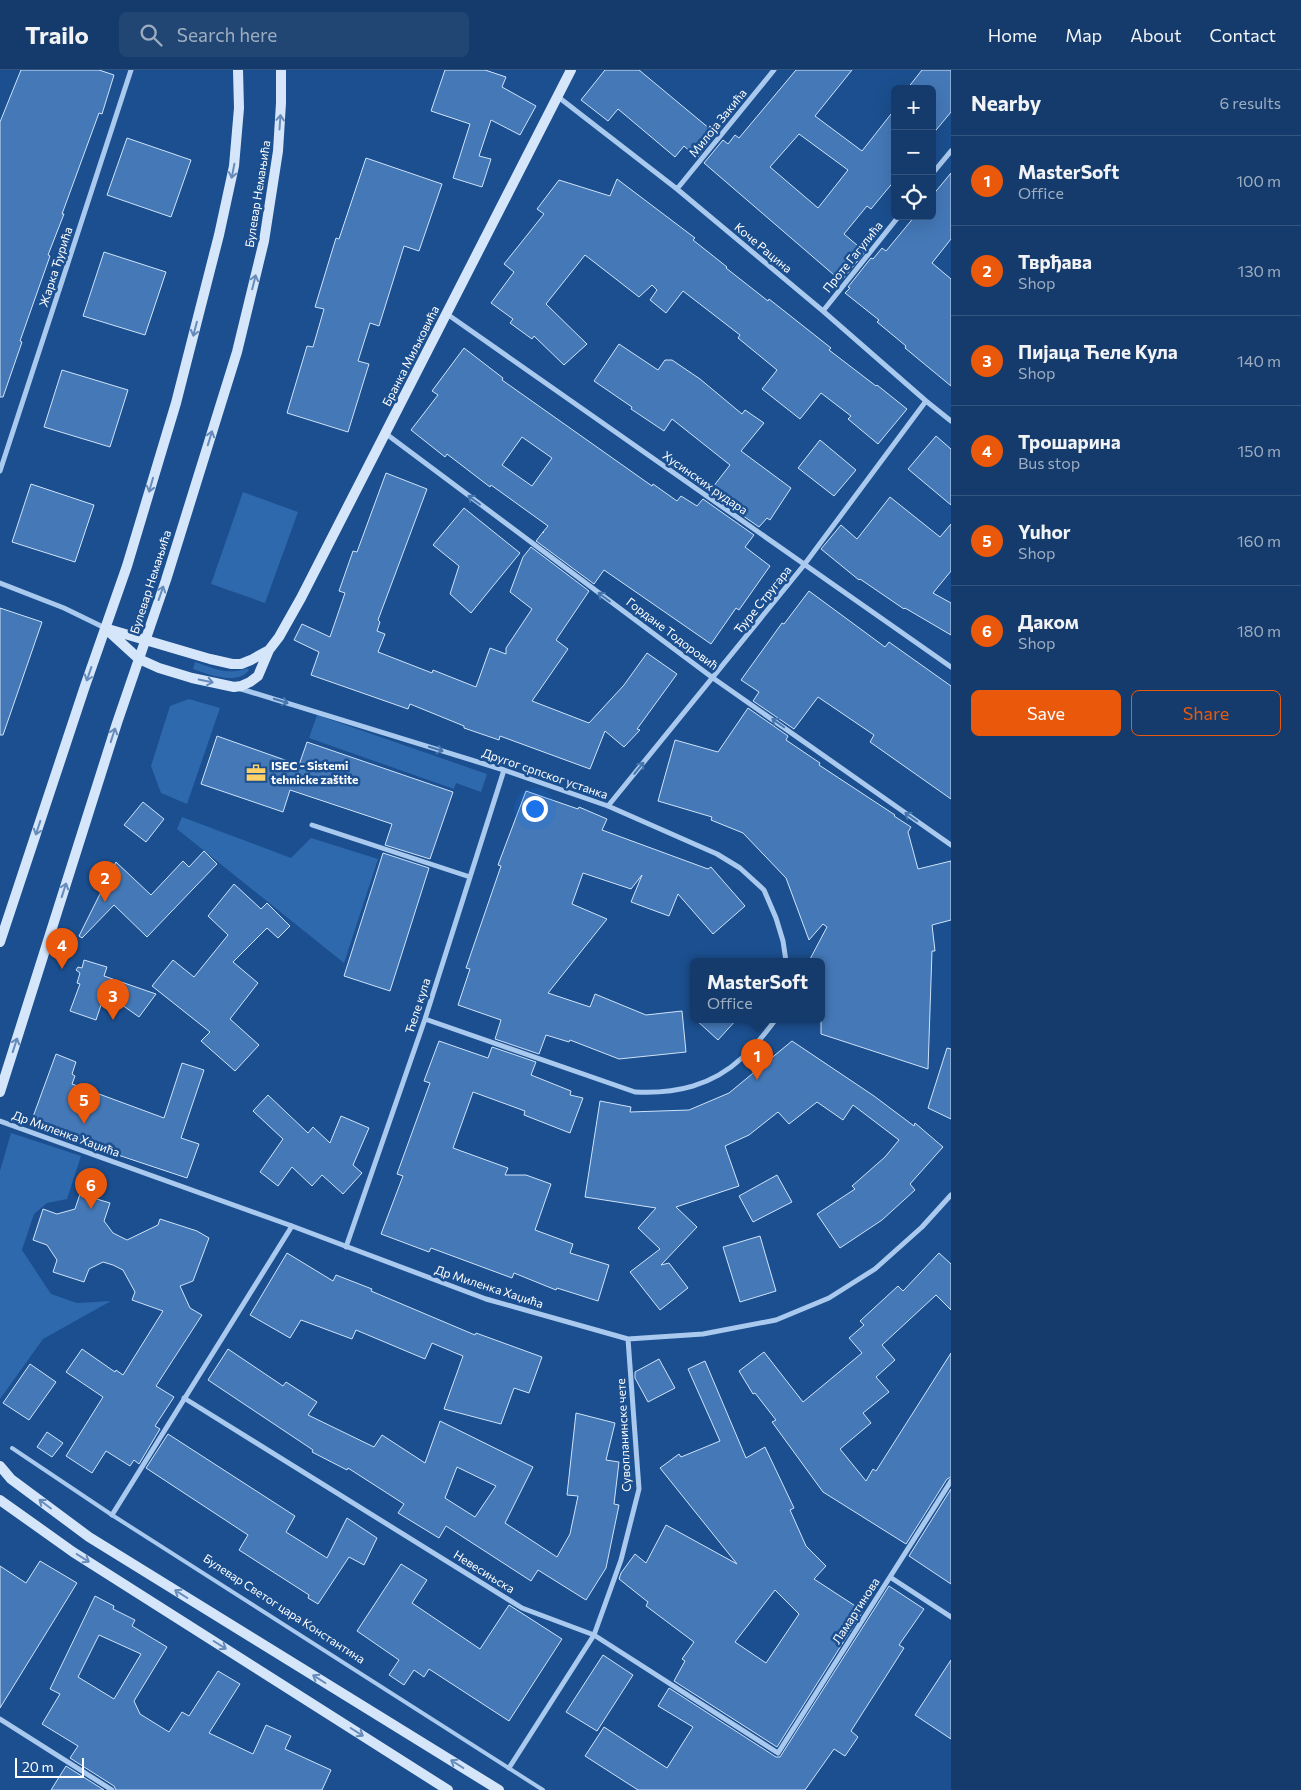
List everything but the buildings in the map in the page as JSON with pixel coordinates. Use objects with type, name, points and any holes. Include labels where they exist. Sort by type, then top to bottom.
[{"type":"street","name":"Жарка Ђурића","points":[[0,471],[131,70]]},
{"type":"street","points":[[0,942],[105,628],[128,566],[170,421],[219,235],[234,166],[239,108],[238,70]]},
{"type":"street","name":"Булевар Немањића","points":[[0,1092],[145,639],[166,580],[237,352],[264,241],[278,152],[281,70]]},
{"type":"street","name":"Бранка Миљковића","points":[[234,687],[250,682],[258,676],[269,650],[291,616],[571,70]]},
{"type":"street","name":"Милоја Закића","points":[[677,189],[774,70]]},
{"type":"street","name":"Коче Рацина","points":[[557,96],[677,189],[951,421]]},
{"type":"street","points":[[936,169],[951,151]]},
{"type":"street","name":"Проте Гагулића","points":[[823,311],[896,220]]},
{"type":"street","name":"Хусинских рудара","points":[[447,314],[951,667]]},
{"type":"street","name":"Ђуре Стругара","points":[[608,806],[804,565],[926,401]]},
{"type":"street","name":"Гордане Тодоровић","points":[[385,433],[713,678],[951,845]]},
{"type":"street","points":[[0,583],[64,608],[105,628],[139,659],[159,668],[192,678],[234,687]]},
{"type":"street","name":"Бранка Миљковића","points":[[105,628],[232,664],[241,664],[269,650]]},
{"type":"street","name":"Другог српског устанка","points":[[234,687],[504,770],[608,806],[718,854],[740,868],[764,890],[776,918],[786,958]]},
{"type":"street","name":"Ћеле кула","points":[[346,1247],[425,1019],[504,770]]},
{"type":"street","points":[[312,825],[470,878]]},
{"type":"street","points":[[425,1019],[635,1092],[661,1093],[684,1089],[725,1072],[745,1056],[773,1023]]},
{"type":"street","name":"Др Миленка Хаџића","points":[[0,1121],[486,1298],[628,1339],[703,1334],[776,1320],[829,1298],[875,1269],[922,1227],[951,1195]]},
{"type":"street","points":[[112,1515],[292,1226]]},
{"type":"street","name":"Сувопланинске чете","points":[[509,1768],[594,1635],[621,1560],[639,1490],[628,1339]]},
{"type":"street","name":"Невесињска","points":[[184,1398],[522,1608],[594,1635],[778,1752]]},
{"type":"street","points":[[0,1466],[11,1479],[89,1537],[499,1790]]},
{"type":"street","name":"Ламартинова","points":[[778,1752],[951,1481]]},
{"type":"street","points":[[0,1500],[73,1552],[448,1790]]},
{"type":"street","points":[[890,1577],[951,1617]]},
{"type":"street","points":[[0,1719],[112,1790]]},
{"type":"lane","name":"Булевар Светог цара Константина","points":[[12,1448],[112,1515],[543,1790]]},
{"type":"shaded area","points":[[243,492],[298,512],[265,603],[211,584]]},
{"type":"shaded area","points":[[195,662],[227,671],[247,668],[249,670],[244,675],[238,677],[222,677],[193,669]]},
{"type":"shaded area","points":[[189,699],[220,708],[187,804],[161,793],[151,766],[170,706]]},
{"type":"shaded area","points":[[317,715],[487,774],[481,792],[456,783],[454,789],[309,738]]},
{"type":"shaded area","points":[[182,817],[291,858],[311,838],[378,859],[344,963],[177,829]]},
{"type":"shaded area","points":[[11,1133],[81,1156],[67,1199],[47,1203],[34,1214],[22,1250],[51,1294],[77,1303],[111,1301],[43,1339],[0,1399],[0,1171]]},
{"type":"place","name":"ISEC - Sistemi tehnicke zaštite","points":[[256,773]]},
{"type":"place","name":"Тврђава","points":[[105,902]]},
{"type":"place","name":"Трошарина","points":[[62,969]]},
{"type":"place","name":"Пијаца Ћеле Кула","points":[[113,1020]]},
{"type":"place","name":"MasterSoft","points":[[757,1080]]},
{"type":"place","name":"Yuhor","points":[[84,1124]]},
{"type":"place","name":"Даком","points":[[91,1209]]}]
